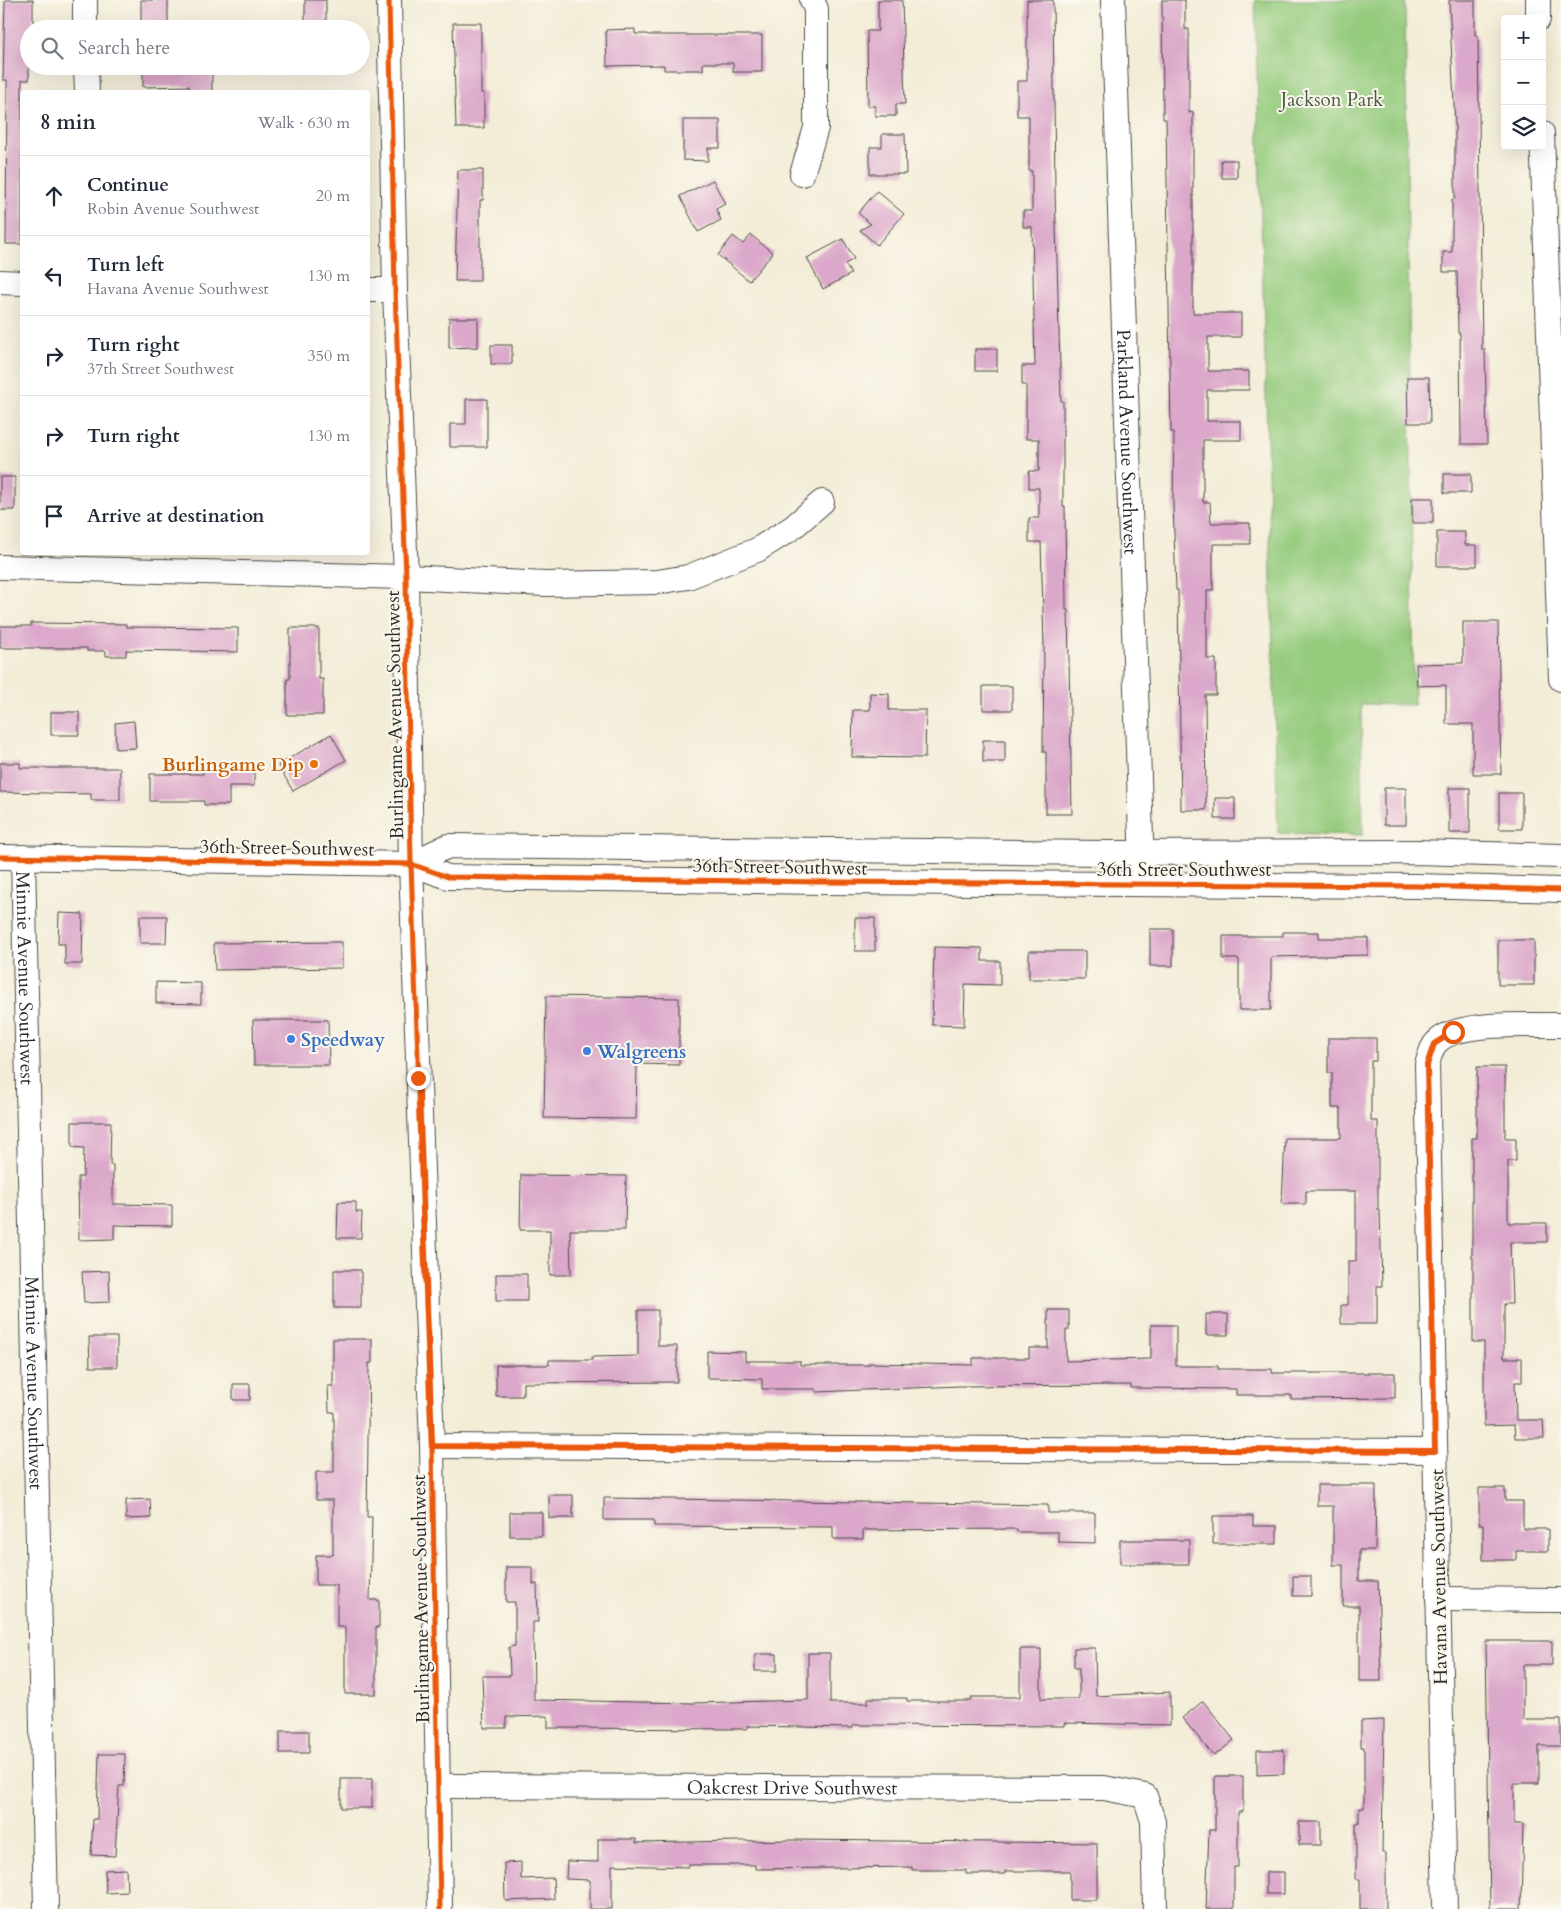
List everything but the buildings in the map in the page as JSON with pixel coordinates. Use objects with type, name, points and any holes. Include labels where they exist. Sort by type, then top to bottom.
[{"type":"street","points":[[84,0],[85,20]]},
{"type":"street","name":"Burlingame Avenue Southwest","points":[[389,0],[395,290],[406,577],[411,864],[432,1446],[440,1909]]},
{"type":"street","points":[[802,174],[816,128],[816,9],[812,0]]},
{"type":"street","name":"Parkland Avenue Southwest","points":[[1113,0],[1143,884]]},
{"type":"street","points":[[1538,0],[1538,15]]},
{"type":"street","points":[[86,75],[87,90]]},
{"type":"street","points":[[1543,150],[1554,296],[1561,679]]},
{"type":"street","points":[[0,282],[20,283]]},
{"type":"street","points":[[370,290],[395,290]]},
{"type":"street","points":[[0,567],[406,577],[545,584],[657,582],[688,577],[757,550],[792,528],[822,502]]},
{"type":"street","name":"36th Street Southwest","points":[[411,864],[448,846],[768,850],[1416,852],[1561,856]]},
{"type":"street","points":[[675,879],[681,870],[690,866],[731,860],[768,850]]},
{"type":"street","name":"36th Street Southwest","points":[[11,857],[411,864],[448,877],[1417,886],[1561,890]]},
{"type":"street","name":"Minnie Avenue Southwest","points":[[11,857],[46,1909]]},
{"type":"street","name":"Havana Avenue Southwest","points":[[1445,1909],[1427,1065],[1434,1044],[1453,1032],[1503,1026],[1561,1025]]},
{"type":"street","points":[[432,1446],[1435,1451]]},
{"type":"street","points":[[1438,1599],[1561,1600]]},
{"type":"street","name":"Oakcrest Drive Southwest","points":[[438,1786],[1104,1788],[1145,1796],[1153,1821],[1155,1909]]},
{"type":"green space","name":"Jackson Park","points":[[1255,0],[1405,0],[1414,705],[1361,704],[1363,835],[1278,833]]},
{"type":"cycle path","points":[[389,0],[395,290],[406,577],[411,864],[432,1446],[440,1909]]},
{"type":"cycle path","points":[[0,857],[411,864],[448,877],[822,882],[1417,886],[1561,890]]},
{"type":"place","name":"Burlingame Dip","points":[[314,764]]},
{"type":"place","name":"Speedway","points":[[291,1039]]},
{"type":"place","name":"Walgreens","points":[[587,1051]]},
{"type":"route","points":[[418,1078],[432,1446],[1435,1451],[1427,1065],[1434,1044],[1453,1032]]}]
